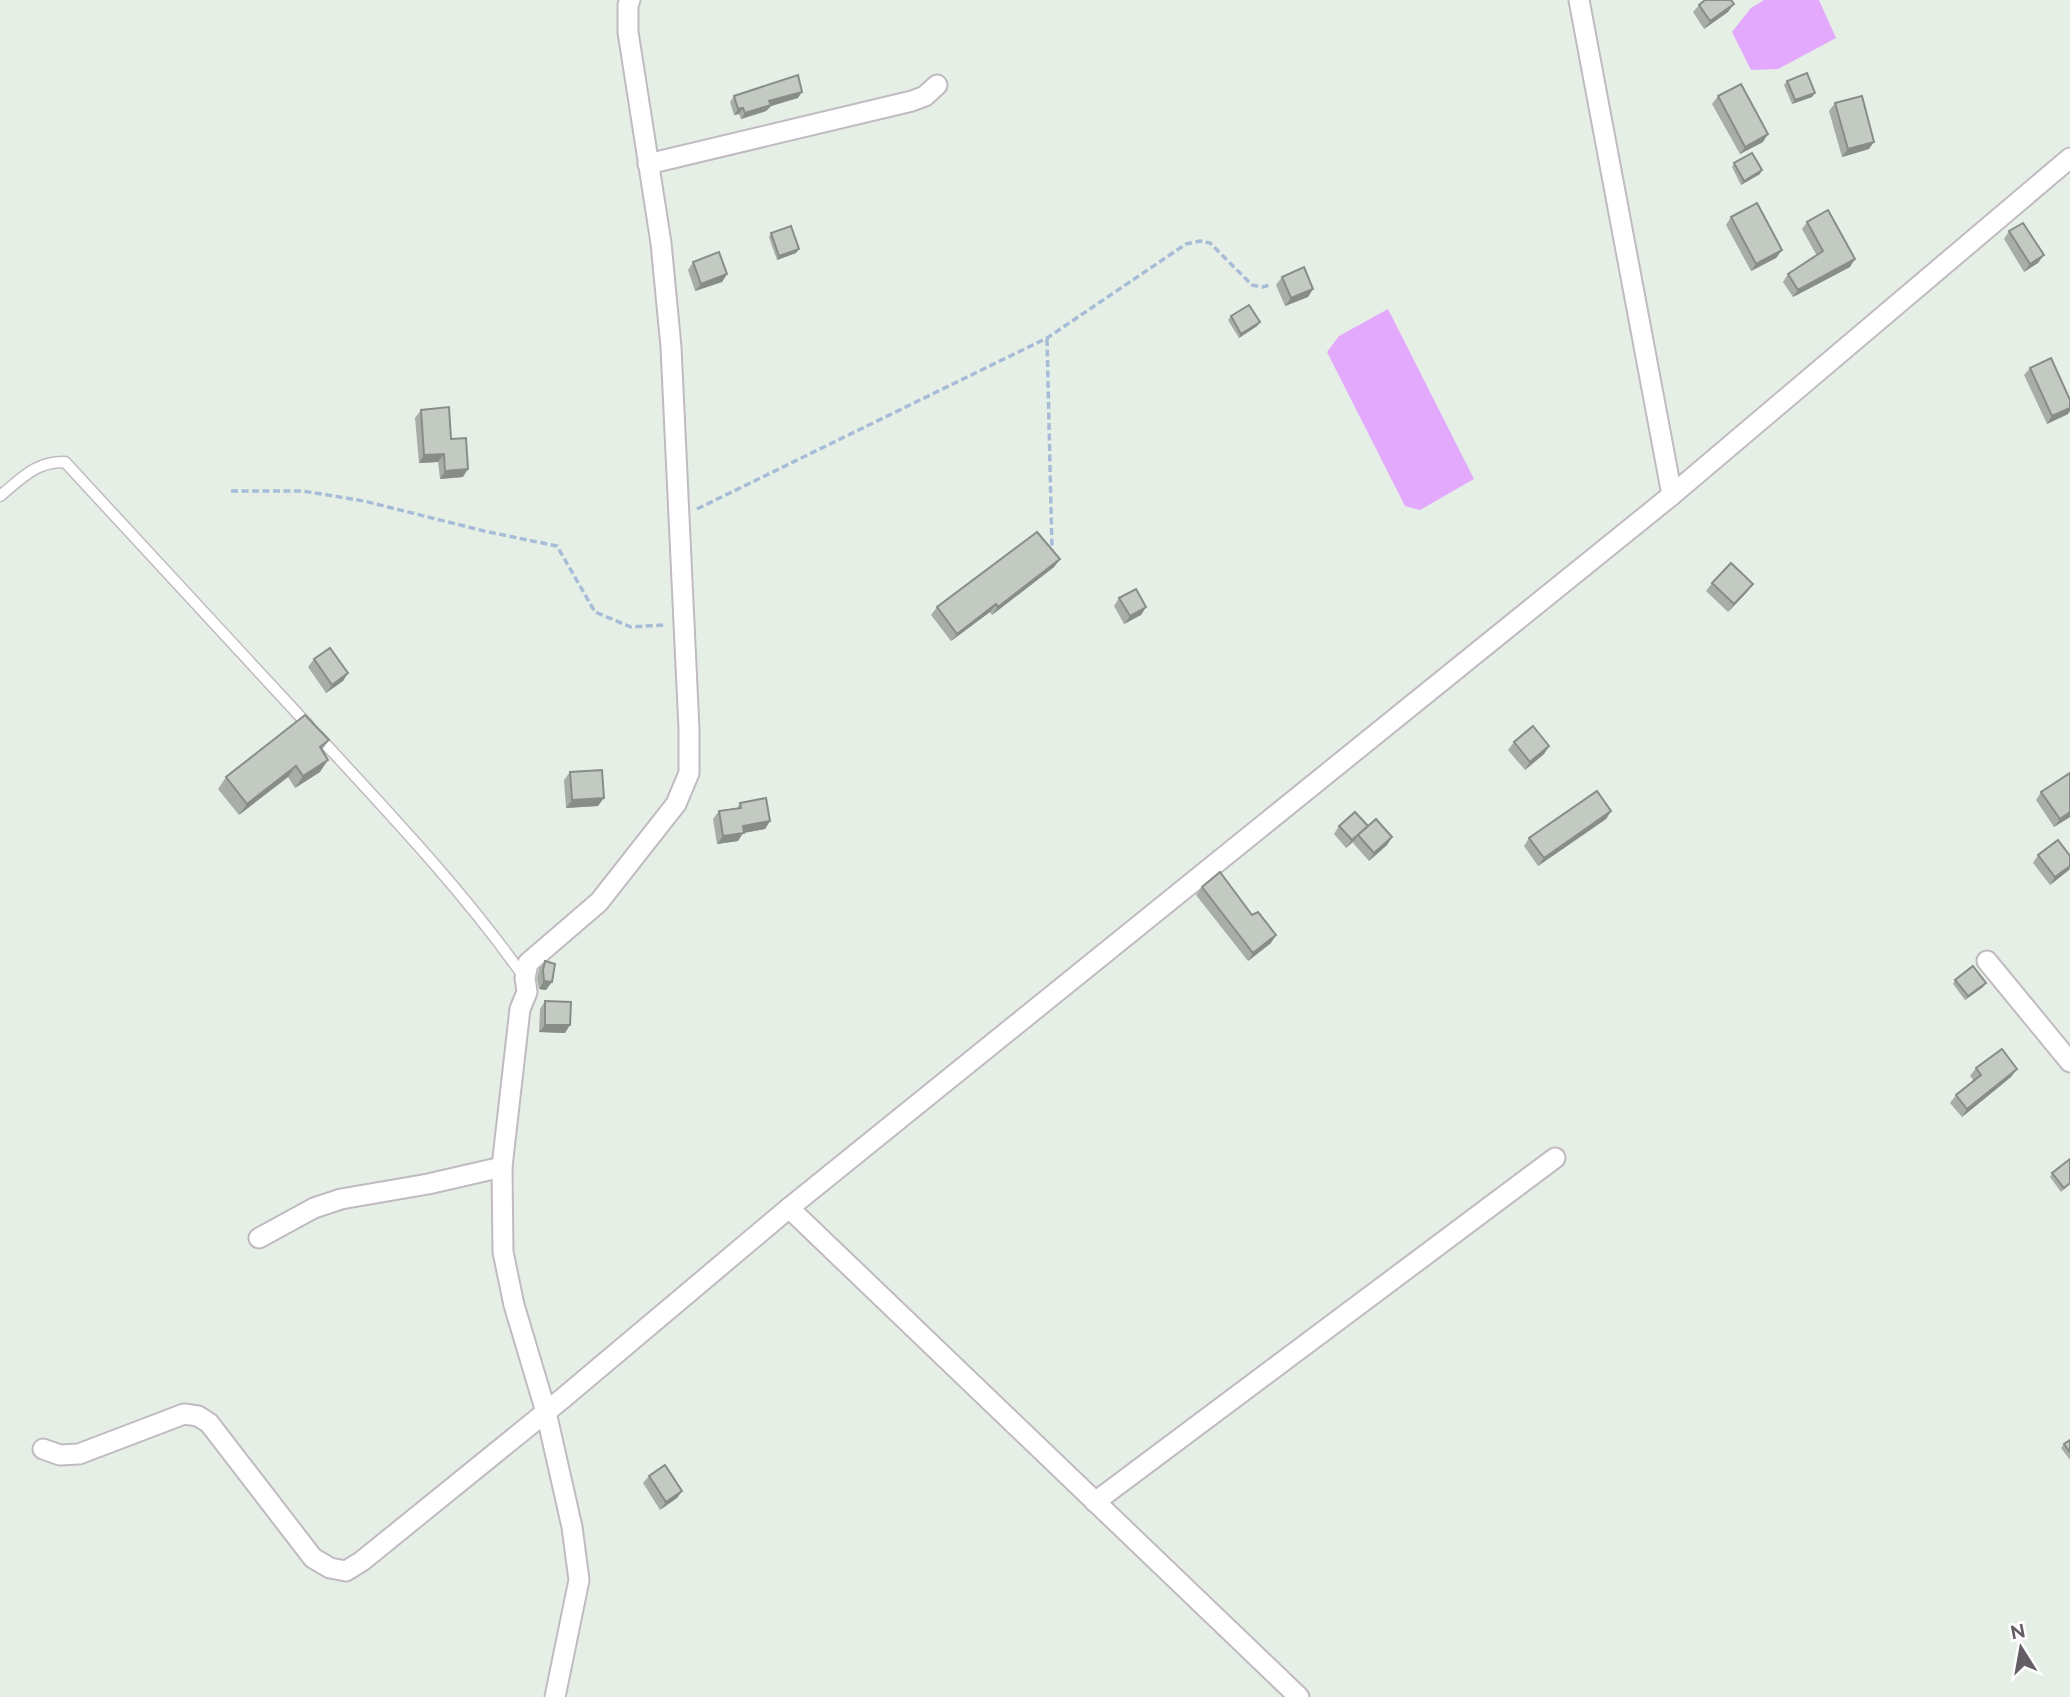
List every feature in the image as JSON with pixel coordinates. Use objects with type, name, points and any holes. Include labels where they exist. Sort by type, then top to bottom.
[{"type":"street","points":[[555,1697],[579,1580],[572,1527],[546,1412],[514,1305],[503,1252],[502,1167],[520,1009],[527,992],[525,978],[528,963],[599,902],[676,804],[689,773],[671,347],[661,243],[628,32],[630,0]]},
{"type":"street","points":[[1579,0],[1672,495]]},
{"type":"street","points":[[648,164],[912,101],[925,96],[937,85]]},
{"type":"street","points":[[43,1450],[60,1455],[79,1454],[184,1415],[198,1416],[209,1423],[313,1558],[330,1568],[346,1571],[362,1561],[583,1382],[789,1208],[1672,495],[2070,158]]},
{"type":"street","points":[[1987,961],[2070,1062]]},
{"type":"street","points":[[1095,1502],[1555,1158]]},
{"type":"street","points":[[259,1238],[314,1208],[341,1199],[428,1184],[502,1167]]},
{"type":"street","points":[[789,1208],[1299,1697]]},
{"type":"lane","points":[[0,496],[30,471],[49,462],[65,463],[431,860],[498,940],[525,978]]},
{"type":"path","points":[[679,518],[1047,338],[1186,244],[1200,241],[1210,243],[1252,285],[1271,285]]},
{"type":"path","points":[[1047,338],[1052,550]]},
{"type":"path","points":[[231,491],[303,491],[364,501],[557,546],[595,612],[631,627],[684,624]]},
{"type":"shaded area","points":[[1764,0],[1819,0],[1836,38],[1778,69],[1751,70],[1732,32],[1751,8]]},
{"type":"shaded area","points":[[1388,309],[1474,479],[1420,510],[1405,506],[1327,352],[1339,336]]},
{"type":"building","points":[[1705,0],[1731,0],[1734,4],[1710,21],[1699,5]]},
{"type":"building","points":[[1807,73],[1815,93],[1795,100],[1787,81]]},
{"type":"building","points":[[798,75],[802,92],[769,101],[771,105],[745,113],[743,108],[738,109],[734,96]]},
{"type":"building","points":[[1741,84],[1768,134],[1745,147],[1718,96]]},
{"type":"building","points":[[1862,96],[1874,142],[1848,149],[1835,103]]},
{"type":"building","points":[[1752,153],[1762,170],[1744,181],[1734,163]]},
{"type":"building","points":[[1757,203],[1782,250],[1756,264],[1731,217]]},
{"type":"building","points":[[1828,210],[1855,259],[1798,290],[1788,274],[1823,251],[1807,222]]},
{"type":"building","points":[[2023,223],[2044,255],[2030,264],[2009,231]]},
{"type":"building","points":[[791,226],[799,249],[779,256],[771,233]]},
{"type":"building","points":[[719,252],[727,274],[701,284],[693,262]]},
{"type":"building","points":[[1304,267],[1313,289],[1291,298],[1282,277]]},
{"type":"building","points":[[1249,305],[1260,322],[1241,334],[1231,316]]},
{"type":"building","points":[[2051,358],[2070,400],[2070,408],[2052,416],[2030,368]]},
{"type":"building","points":[[449,407],[451,439],[466,438],[468,469],[445,471],[444,454],[424,455],[421,410]]},
{"type":"building","points":[[1037,532],[1060,559],[998,607],[996,604],[957,634],[937,607]]},
{"type":"building","points":[[1731,563],[1753,584],[1734,604],[1712,583]]},
{"type":"building","points":[[1136,589],[1146,607],[1130,616],[1119,598]]},
{"type":"building","points":[[330,648],[348,673],[332,685],[314,659]]},
{"type":"building","points":[[305,715],[329,740],[320,747],[328,760],[303,776],[296,766],[247,804],[226,777]]},
{"type":"building","points":[[1533,726],[1549,746],[1530,762],[1514,742]]},
{"type":"building","points":[[602,770],[604,798],[572,800],[570,772]]},
{"type":"building","points":[[2070,773],[2070,812],[2060,819],[2041,792]]},
{"type":"building","points":[[1597,791],[1611,811],[1544,858],[1529,838]]},
{"type":"building","points":[[766,798],[770,821],[743,826],[744,833],[723,836],[719,811],[741,808],[740,803]]},
{"type":"building","points":[[1355,812],[1368,826],[1352,840],[1339,826]]},
{"type":"building","points":[[1376,819],[1392,837],[1374,853],[1358,835]]},
{"type":"building","points":[[2058,840],[2070,856],[2070,866],[2055,877],[2038,855]]},
{"type":"building","points":[[1220,872],[1252,915],[1258,912],[1276,935],[1253,953],[1202,887]]},
{"type":"building","points":[[545,961],[555,964],[552,982],[544,981]]},
{"type":"building","points":[[1973,966],[1986,983],[1968,996],[1955,980]]},
{"type":"building","points":[[545,1001],[571,1002],[570,1025],[545,1025]]},
{"type":"building","points":[[2002,1049],[2017,1069],[1967,1109],[1956,1095],[1981,1075],[1976,1068]]},
{"type":"building","points":[[2070,1159],[2070,1183],[2064,1188],[2052,1173]]},
{"type":"building","points":[[2070,1440],[2070,1452],[2064,1444]]},
{"type":"building","points":[[665,1465],[682,1491],[666,1502],[649,1476]]}]
